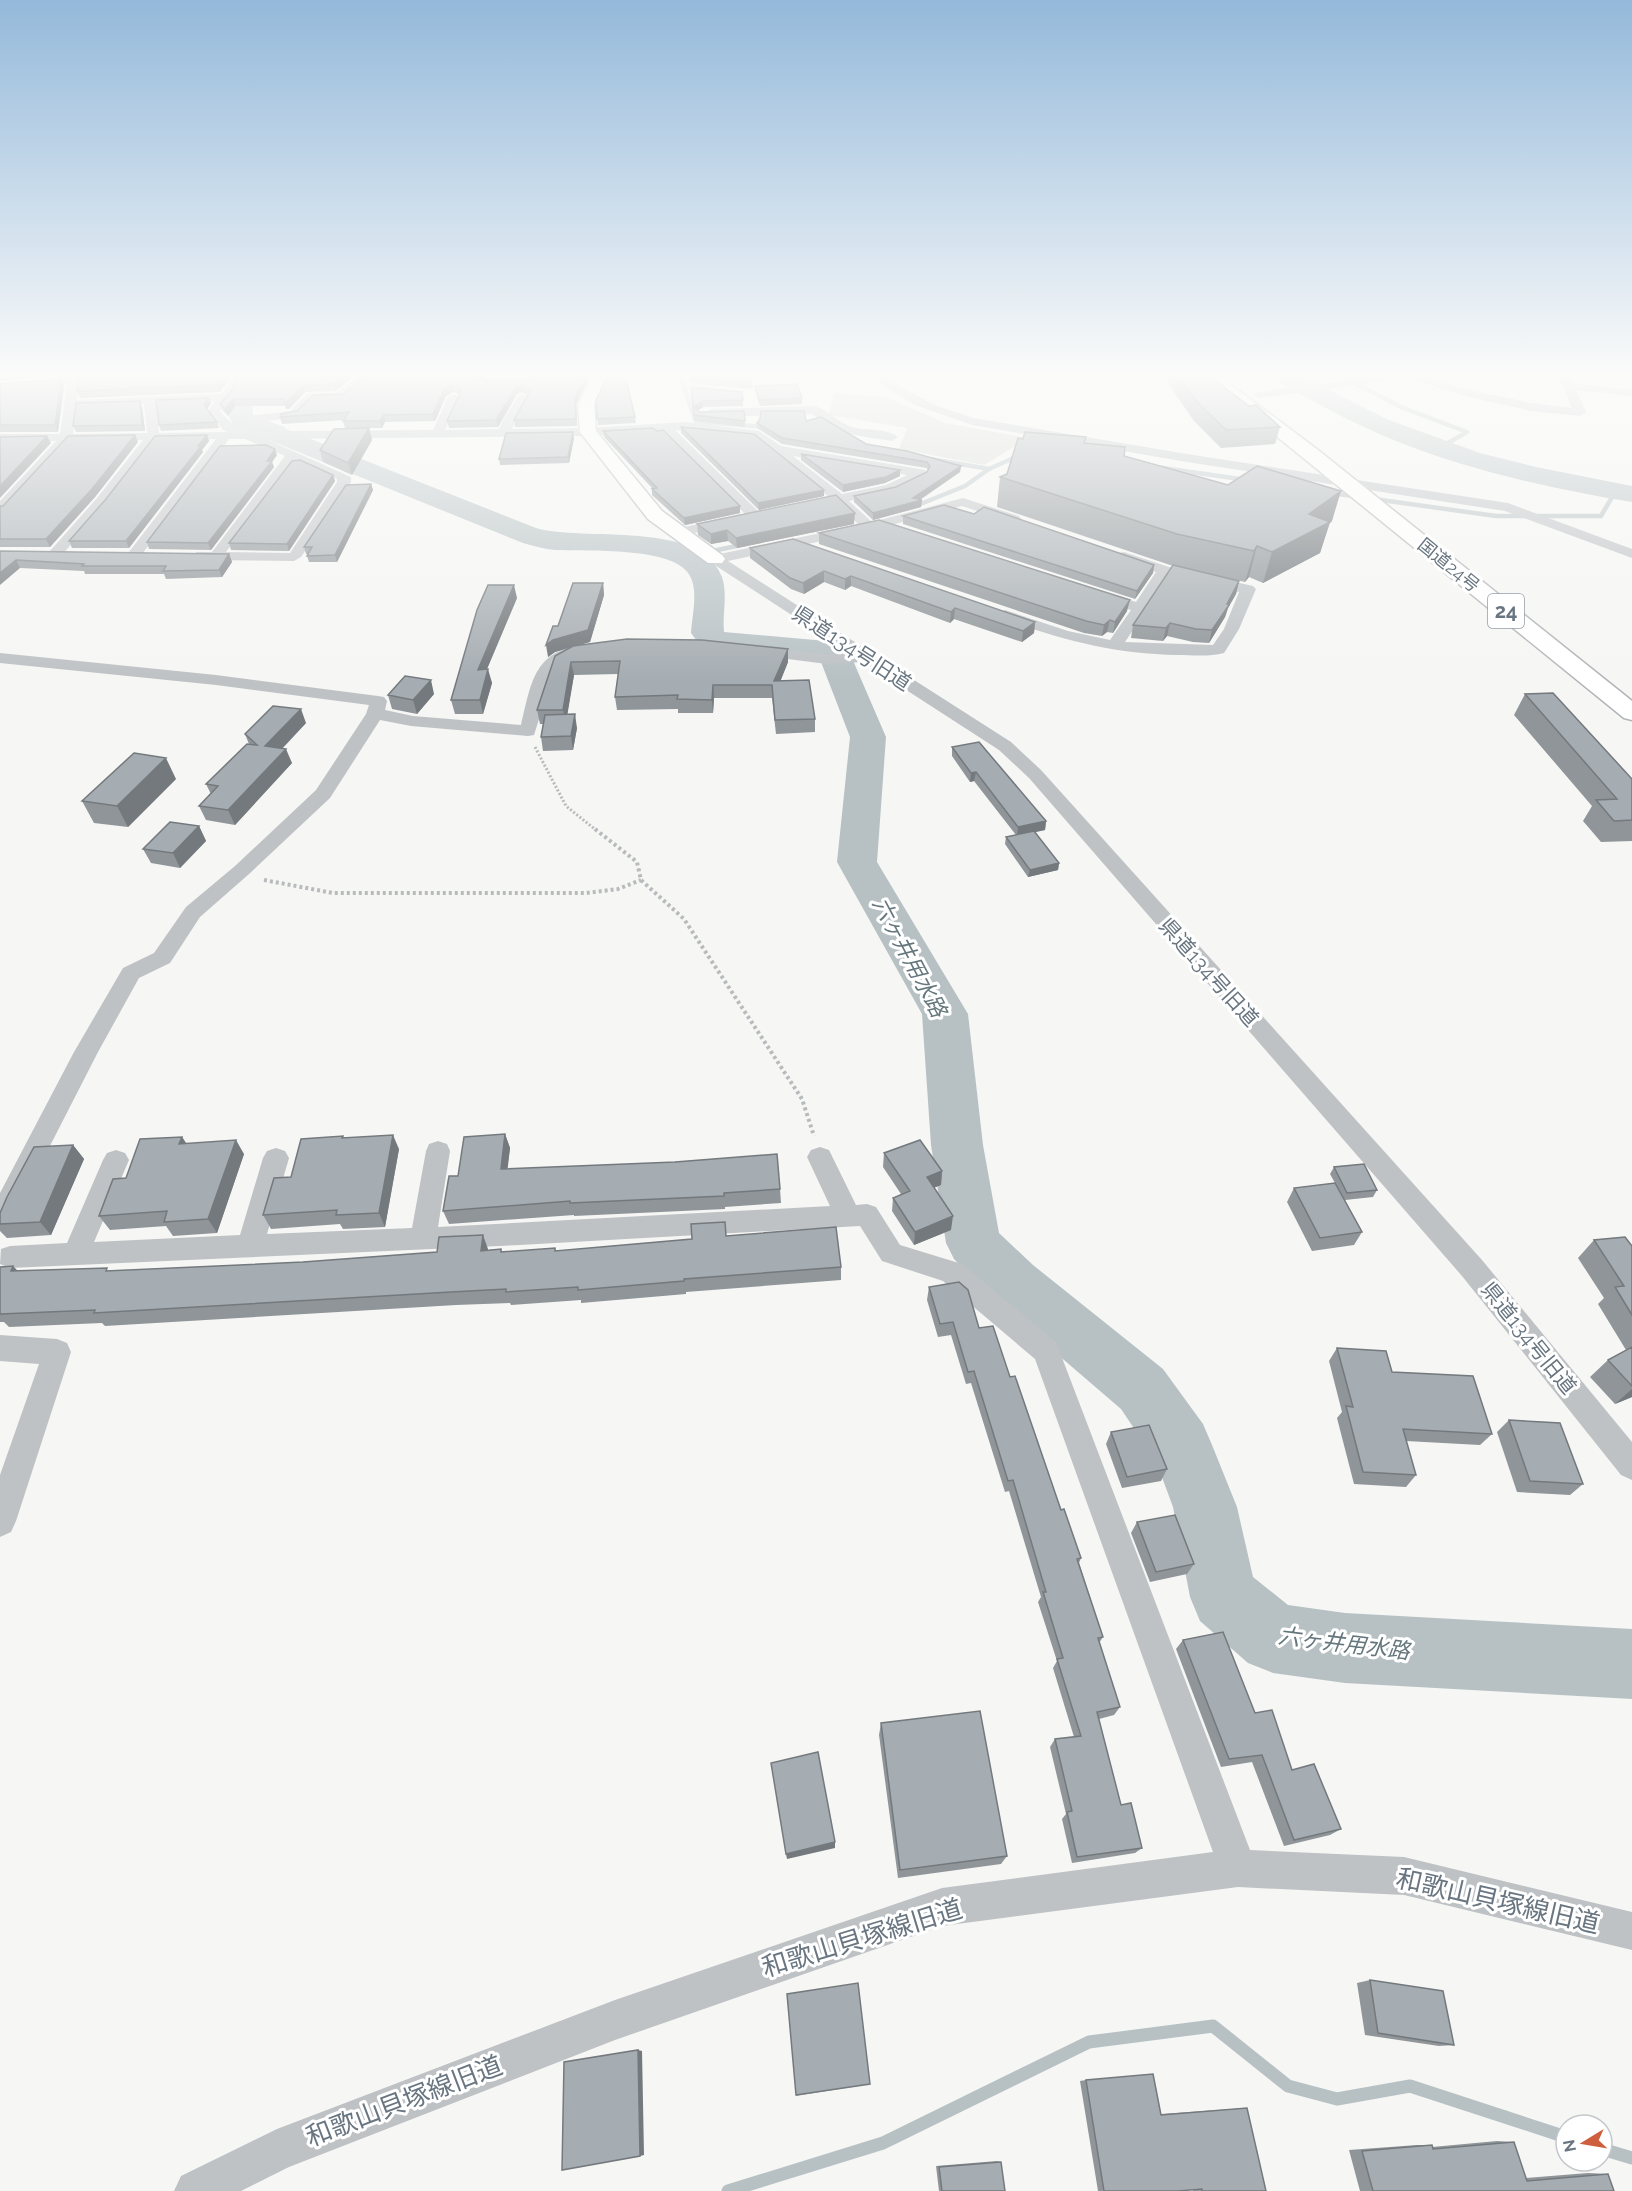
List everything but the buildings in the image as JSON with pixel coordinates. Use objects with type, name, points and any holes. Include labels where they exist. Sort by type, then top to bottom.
[{"type":"main road","points":[[625,477],[655,515],[676,533],[715,559]]},
{"type":"main road","name":"国道24号","points":[[1341,477],[1352,486],[1385,497],[1415,514],[1550,621]]},
{"type":"main road","name":"国道24号","points":[[1361,477],[1632,713]]},
{"type":"street","points":[[0,509],[30,477]]},
{"type":"street","points":[[77,555],[49,554],[102,501],[121,477]]},
{"type":"street","points":[[157,555],[128,555],[191,477]]},
{"type":"street","points":[[216,556],[275,477]]},
{"type":"street","points":[[181,556],[294,557],[344,482],[344,477]]},
{"type":"street","points":[[676,533],[760,515],[719,477]]},
{"type":"street","points":[[813,477],[868,523],[901,532]]},
{"type":"street","points":[[818,503],[890,488],[912,477]]},
{"type":"street","points":[[1300,477],[1352,486]]},
{"type":"street","points":[[1385,497],[1508,507],[1632,554]]},
{"type":"street","points":[[715,559],[795,543],[868,523],[963,502],[1030,525]]},
{"type":"street","points":[[795,543],[818,551]]},
{"type":"street","points":[[996,612],[1064,636],[1115,645],[1175,651],[1218,650],[1228,639],[1235,616],[1248,589],[1165,570],[1109,551]]},
{"type":"street","name":"県道134号旧道","points":[[715,559],[855,658],[1005,746],[1035,774],[1472,1268],[1632,1465]]},
{"type":"street","points":[[1115,645],[1165,570]]},
{"type":"street","points":[[1083,590],[1140,608]]},
{"type":"street","points":[[375,714],[395,716],[411,721],[528,731],[539,689],[549,663],[568,651],[596,648]]},
{"type":"street","points":[[735,650],[827,659],[855,658]]},
{"type":"street","points":[[0,658],[216,680],[378,701],[375,714],[323,794],[193,912],[162,958],[131,973],[86,1052],[0,1218]]},
{"type":"street","points":[[423,1238],[438,1150]]},
{"type":"street","points":[[820,1157],[848,1216]]},
{"type":"street","points":[[250,1246],[276,1158]]},
{"type":"street","points":[[76,1254],[116,1160]]},
{"type":"street","points":[[10,1257],[867,1215],[891,1253],[952,1272],[1046,1351],[1238,1868]]},
{"type":"street","points":[[0,1347],[57,1352],[0,1521]]},
{"type":"street","name":"和歌山貝塚線旧道","points":[[196,2191],[277,2150],[615,2019],[942,1907],[1238,1868],[1404,1876],[1632,1932]]},
{"type":"path","points":[[528,731],[544,767],[566,806],[637,862],[641,880],[684,919],[802,1099],[820,1157]]},
{"type":"path","points":[[237,874],[333,893],[586,893],[618,889],[641,880]]},
{"type":"waterway","name":"六ヶ井用水路","points":[[384,477],[545,540],[637,545],[679,553],[695,561],[705,573],[709,587],[707,633],[714,641],[826,651],[836,656],[868,737],[857,862],[945,1014],[957,1145],[973,1243],[1013,1282],[1142,1389],[1181,1445],[1205,1507],[1224,1597],[1273,1638],[1345,1648],[1632,1664]]},
{"type":"waterway","points":[[913,507],[965,486],[977,477]]},
{"type":"waterway","points":[[1228,477],[1247,480]]},
{"type":"waterway","points":[[1545,477],[1632,494]]},
{"type":"waterway","points":[[1331,493],[1496,516],[1601,516],[1615,492]]},
{"type":"waterway","points":[[684,557],[746,544]]},
{"type":"waterway","points":[[728,2191],[883,2143],[1089,2042],[1213,2026],[1288,2086],[1337,2099],[1410,2086],[1554,2133]]},
{"type":"waterway","points":[[1614,2153],[1632,2158]]}]
